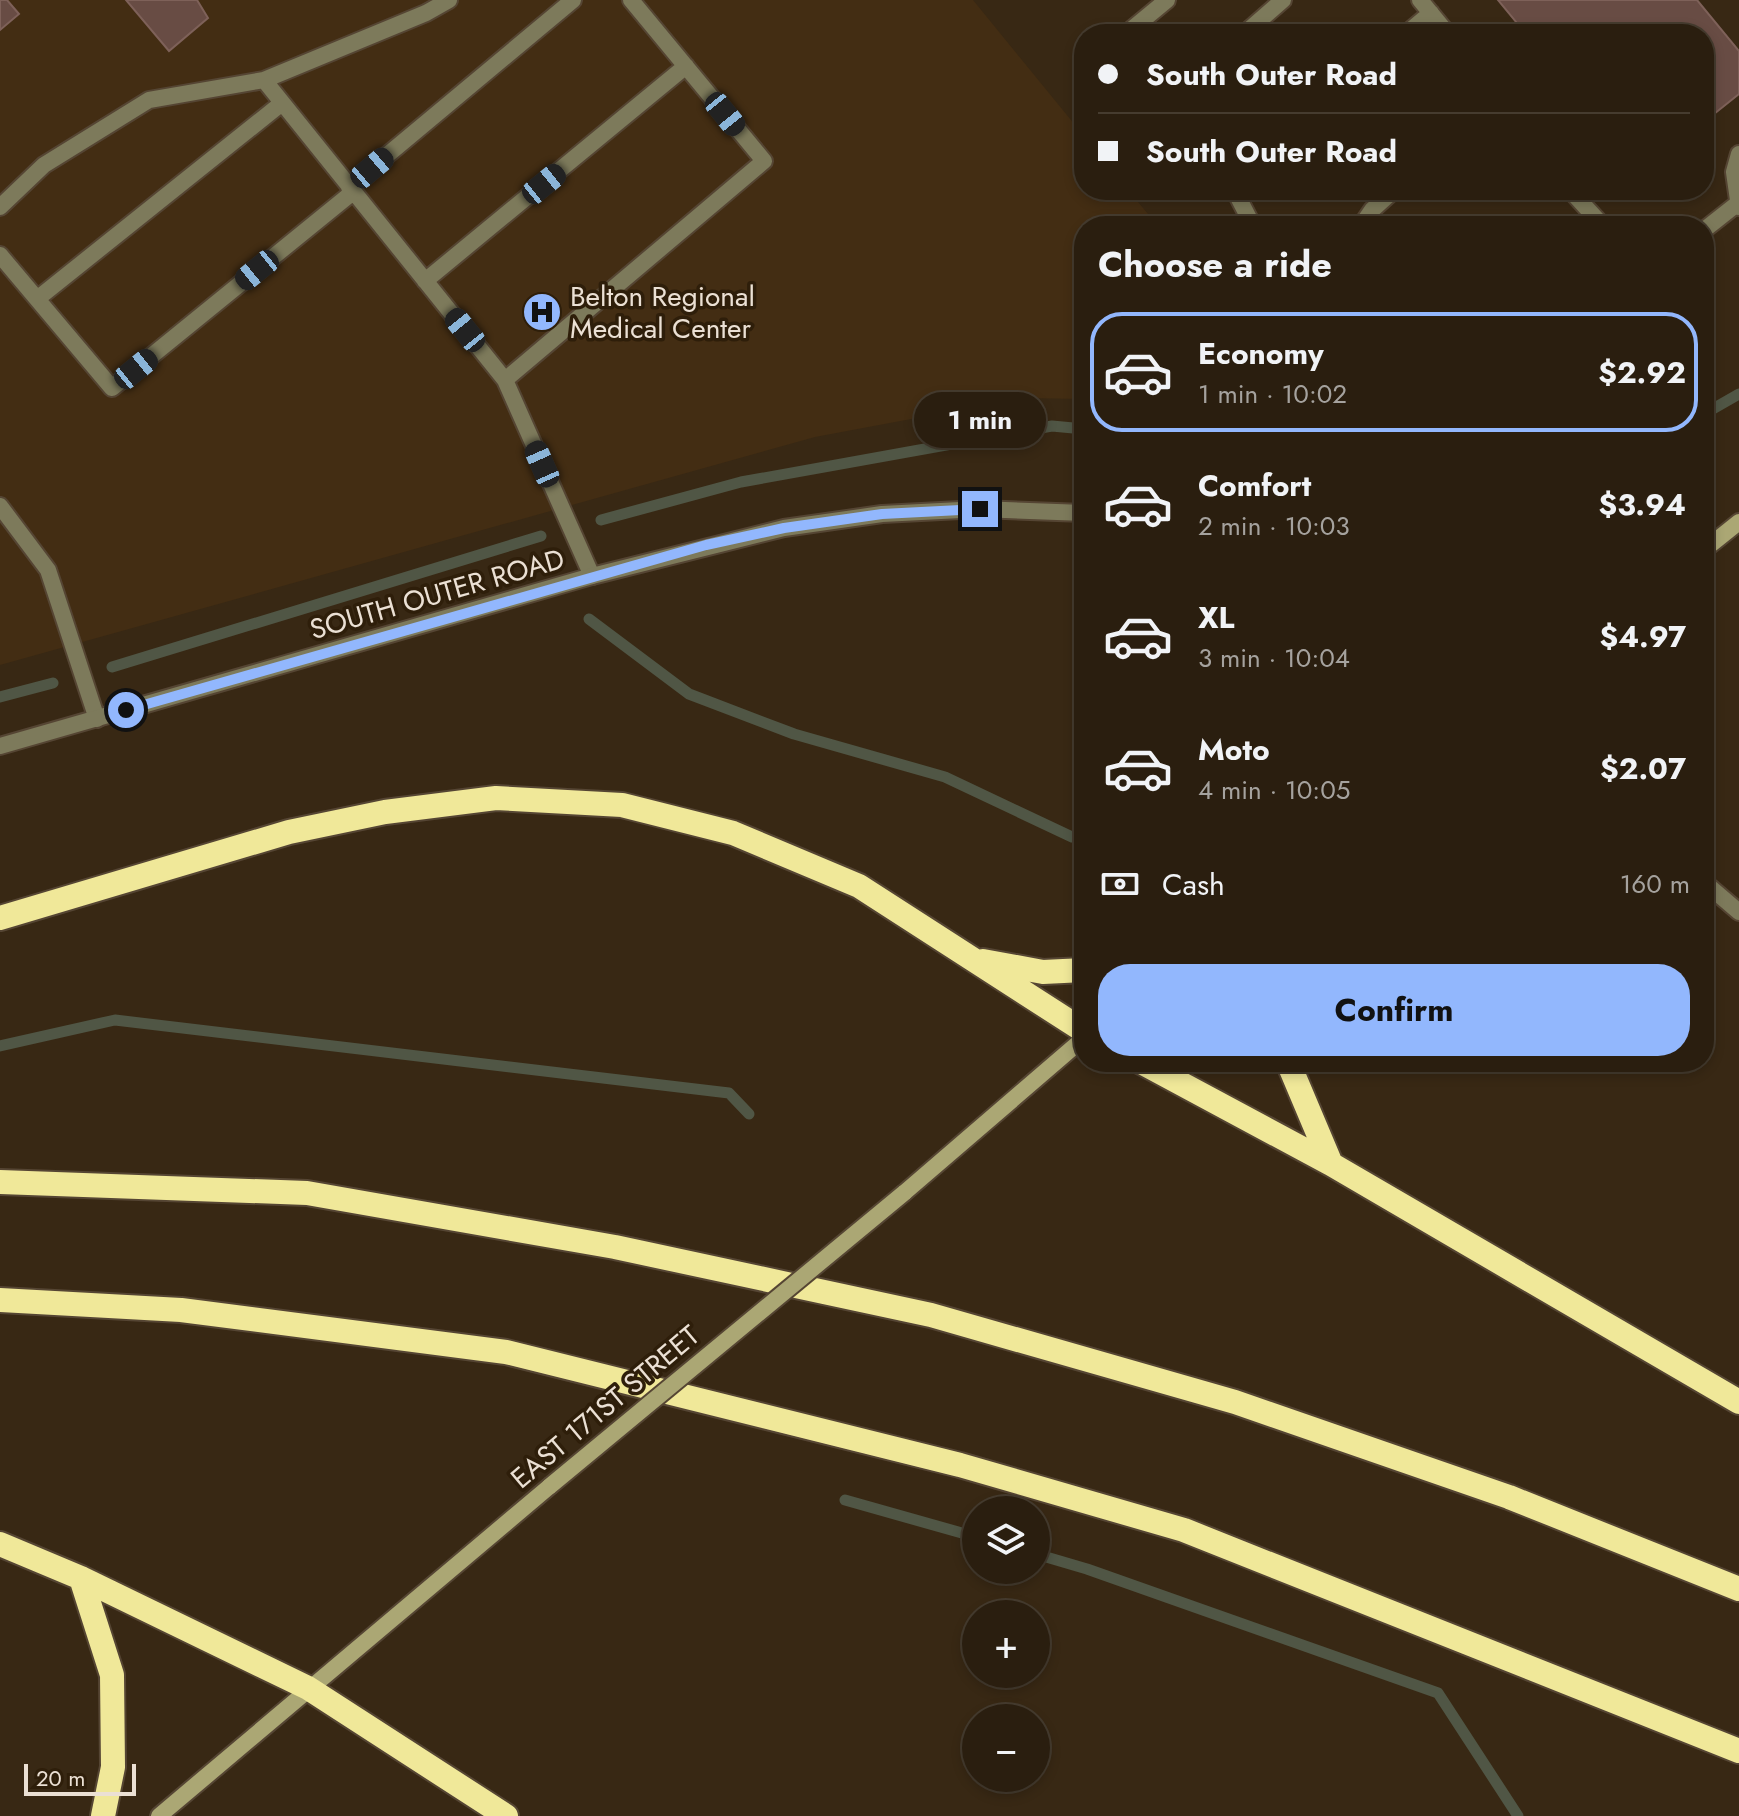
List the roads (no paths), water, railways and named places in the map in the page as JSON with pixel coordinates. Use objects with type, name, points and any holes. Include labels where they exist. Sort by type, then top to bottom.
[{"type":"highway","points":[[0,918],[289,832],[385,812],[496,798],[622,805],[733,833],[859,886],[1074,1025]]},
{"type":"highway","points":[[973,959],[1043,972],[1074,970]]},
{"type":"highway","points":[[1160,1072],[1331,1164],[1739,1402]]},
{"type":"highway","points":[[1292,1072],[1331,1164]]},
{"type":"highway","points":[[0,1182],[307,1193],[615,1247],[931,1315],[1235,1402],[1509,1497],[1739,1589]]},
{"type":"highway","points":[[0,1300],[181,1310],[506,1352],[960,1465],[1184,1530],[1739,1751]]},
{"type":"highway","points":[[0,1544],[81,1578],[308,1688],[506,1816]]},
{"type":"highway","points":[[81,1578],[112,1675],[113,1767],[103,1816]]},
{"type":"main road","points":[[1714,542],[1739,522]]},
{"type":"main road","name":"EAST 171ST STREET","points":[[159,1816],[308,1688],[904,1193],[1074,1047]]},
{"type":"street","points":[[0,207],[44,165],[149,100],[264,80],[426,13],[449,0]]},
{"type":"street","points":[[0,255],[112,388],[573,0]]},
{"type":"street","points":[[505,380],[764,161],[631,0]]},
{"type":"street","points":[[1138,24],[1167,0]]},
{"type":"street","points":[[1255,24],[1283,0]]},
{"type":"street","points":[[1413,24],[1426,6],[1440,24]]},
{"type":"street","points":[[425,281],[686,66]]},
{"type":"street","points":[[264,80],[505,380],[592,576]]},
{"type":"street","points":[[37,299],[282,103]]},
{"type":"street","points":[[1714,223],[1738,206],[1734,172],[1739,154]]},
{"type":"street","points":[[1368,216],[1383,200]]},
{"type":"street","points":[[1579,200],[1594,216]]},
{"type":"street","points":[[0,506],[48,570],[97,719]]},
{"type":"street","name":"SOUTH OUTER ROAD","points":[[0,746],[592,576],[706,545],[784,528],[882,514],[980,509],[1074,513]]},
{"type":"street","points":[[1714,891],[1739,912]]},
{"type":"waterway","points":[[1714,408],[1739,394]]},
{"type":"waterway","points":[[601,520],[741,482],[1052,426],[1074,428]]},
{"type":"waterway","points":[[112,667],[541,536]]},
{"type":"waterway","points":[[589,619],[689,694],[794,734],[945,777],[1072,837]]},
{"type":"waterway","points":[[0,697],[53,683]]},
{"type":"waterway","points":[[0,1046],[115,1020],[729,1093],[749,1114]]},
{"type":"waterway","points":[[845,1500],[962,1533]]},
{"type":"waterway","points":[[1050,1558],[1438,1693],[1518,1816]]},
{"type":"place","name":"Belton Regional Medical Center","points":[[542,312]]}]
